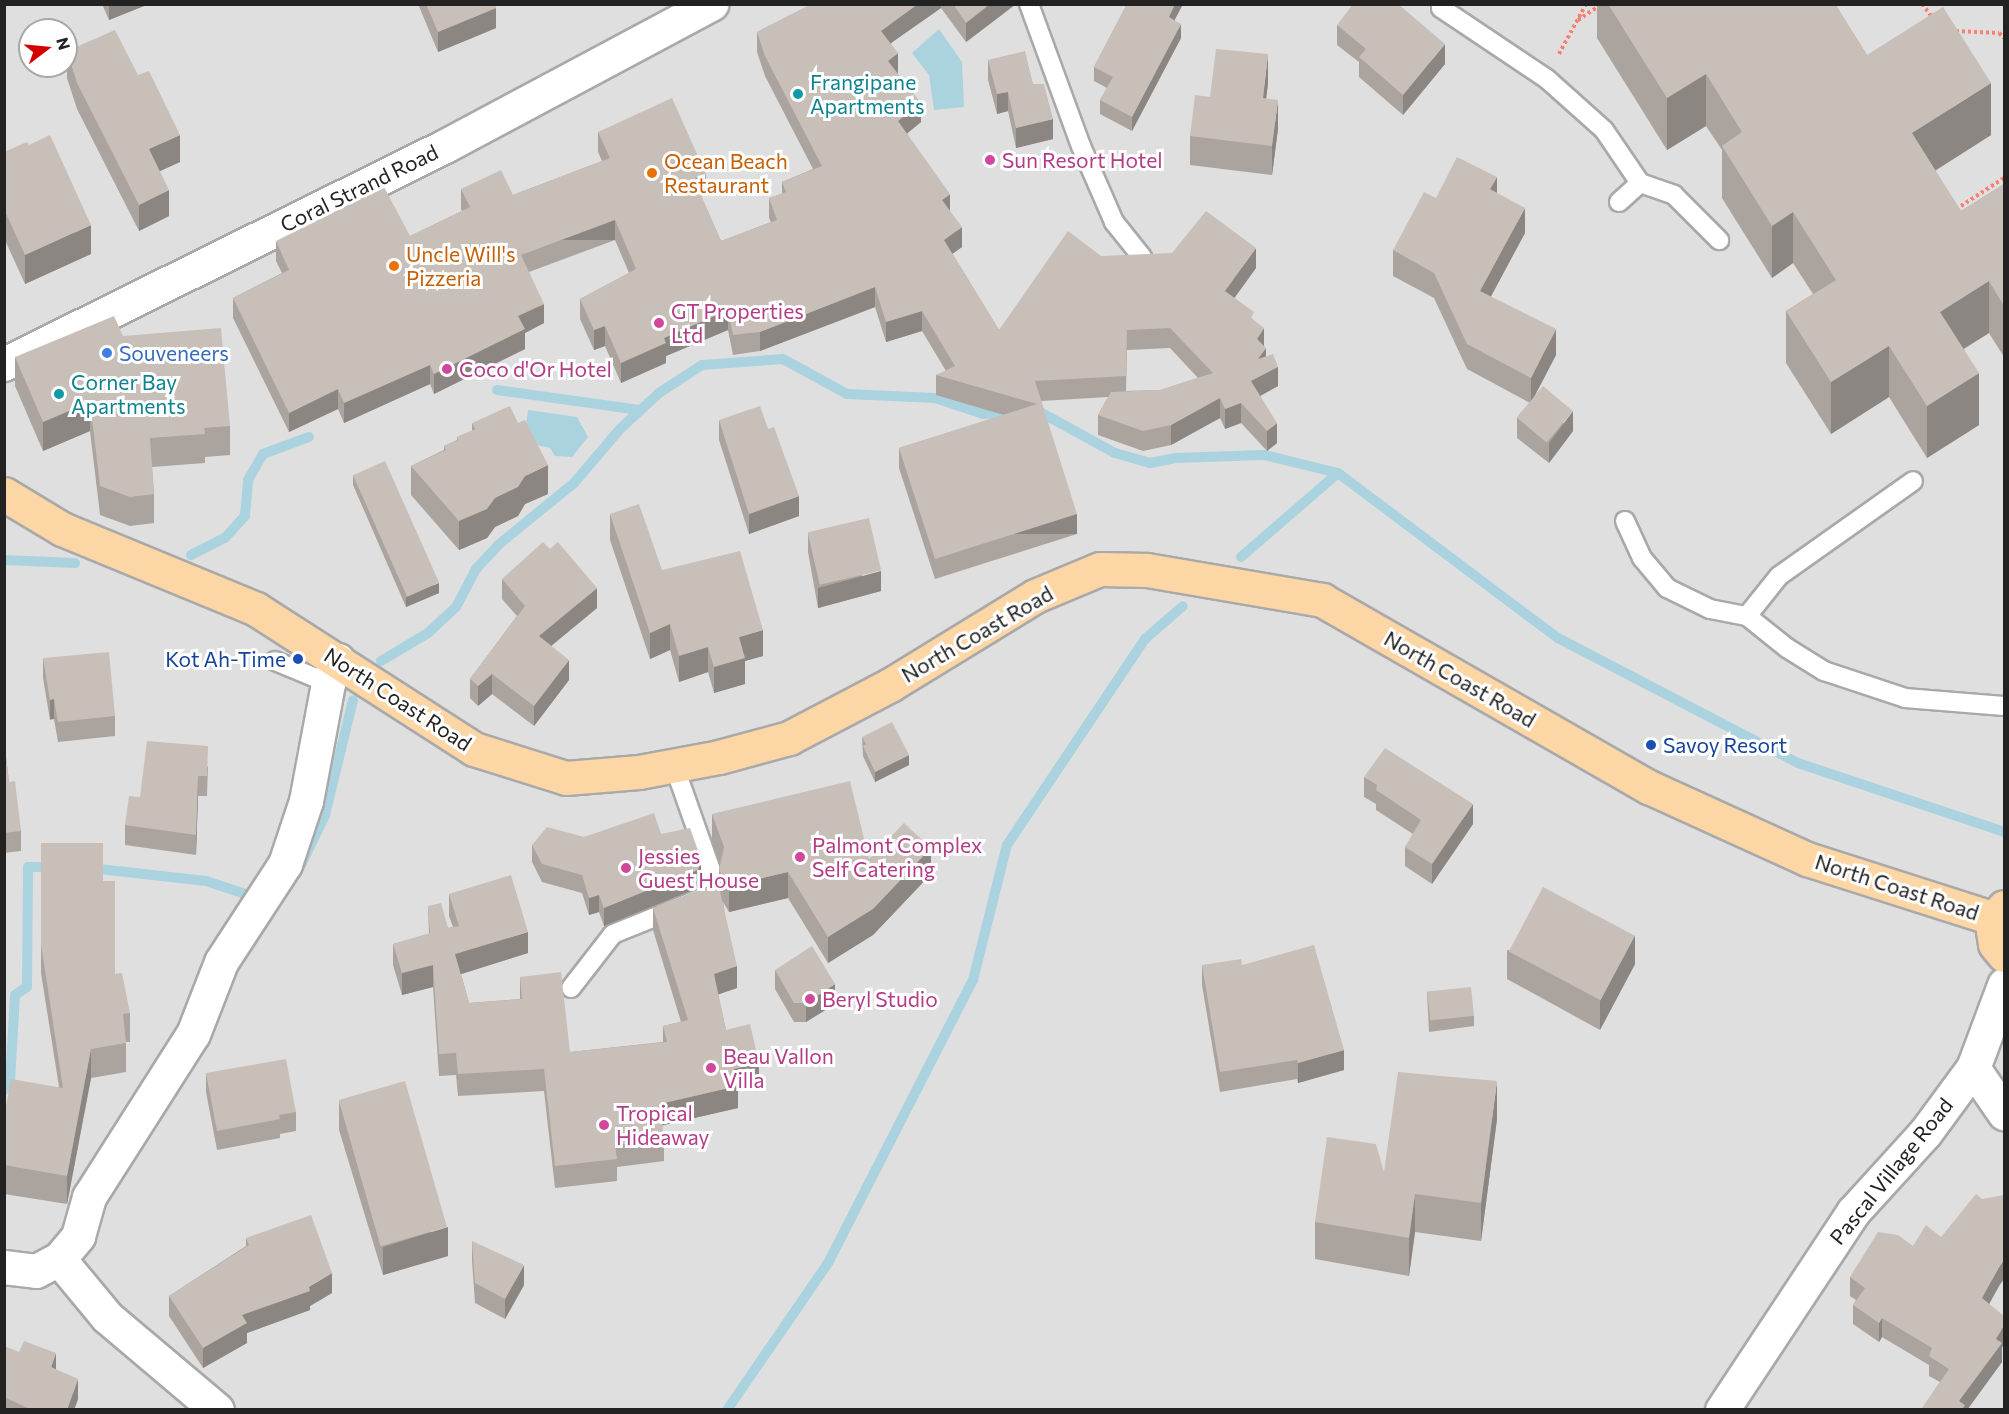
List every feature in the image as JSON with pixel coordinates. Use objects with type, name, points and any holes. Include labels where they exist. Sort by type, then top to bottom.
[{"type":"main road","name":"North Coast Road","points":[[4,494],[62,529],[256,609],[333,671],[474,749],[566,778],[674,765],[789,738],[890,685],[1035,596],[1100,569],[1147,570],[1322,600],[1649,787],[1808,859],[2000,913]]},
{"type":"main road","points":[[2000,913],[1995,944],[2004,955]]},
{"type":"street","name":"Coral Strand Road","points":[[4,364],[445,146],[711,4]]},
{"type":"street","points":[[4,1267],[36,1271],[59,1259],[78,1236],[89,1197],[125,1136],[193,1034],[221,962],[285,864],[306,801],[333,671]]},
{"type":"street","name":"Pascal Village Road","points":[[1722,1410],[1853,1212],[1925,1133],[1973,1068],[2004,985]]},
{"type":"street","points":[[1973,1068],[2004,1113]]},
{"type":"street","points":[[59,1259],[107,1317],[217,1410]]},
{"type":"lane","points":[[1029,4],[1114,222],[1142,256]]},
{"type":"lane","points":[[1441,4],[1441,8],[1546,79],[1604,130],[1640,183],[1674,195],[1719,240]]},
{"type":"lane","points":[[1619,202],[1640,183]]},
{"type":"lane","points":[[1747,616],[1779,576],[1913,481]]},
{"type":"lane","points":[[1625,522],[1642,558],[1667,588],[1710,609],[1747,616],[1787,648],[1824,671],[1905,698],[2004,706]]},
{"type":"lane","points":[[275,661],[333,671]]},
{"type":"lane","points":[[571,988],[613,934],[707,896],[713,876],[674,765]]},
{"type":"path","points":[[1546,79],[1586,4]]},
{"type":"path","points":[[1577,21],[1602,4]]},
{"type":"path","points":[[1922,4],[1936,21]]},
{"type":"path","points":[[1952,31],[1999,33],[2004,38]]},
{"type":"path","points":[[1961,206],[2004,178]]},
{"type":"shaded area","points":[[5,5],[2004,5],[2004,1409],[5,1409]]},
{"type":"water","points":[[939,29],[962,62],[964,107],[934,110],[929,75],[912,53]]},
{"type":"water","points":[[528,410],[577,417],[588,437],[572,457],[555,456],[550,448],[524,442]]},
{"type":"building","points":[[426,4],[495,4],[496,8],[438,32]]},
{"type":"building","points":[[812,4],[918,4],[881,31],[898,53],[888,61],[921,103],[898,121],[950,194],[942,200],[962,227],[944,240],[999,330],[1068,231],[1101,256],[1172,253],[1206,211],[1256,248],[1225,291],[1254,312],[1251,318],[1264,328],[1257,339],[1266,348],[1258,359],[1273,354],[1278,367],[1251,381],[1277,423],[1267,431],[1241,403],[1225,409],[1220,398],[1171,425],[1143,431],[1098,415],[1111,392],[1160,390],[1213,373],[1170,328],[1127,330],[1126,376],[1035,381],[1077,514],[935,559],[899,448],[1037,404],[936,375],[955,366],[922,311],[886,322],[875,287],[760,332],[733,335],[728,310],[664,338],[666,343],[621,363],[605,326],[594,330],[580,299],[636,269],[615,220],[521,255],[544,304],[518,316],[525,329],[434,374],[430,365],[344,403],[338,389],[289,413],[233,298],[289,270],[276,241],[384,187],[410,236],[470,207],[461,189],[501,170],[513,195],[610,158],[598,132],[672,98],[706,174],[694,179],[721,241],[777,220],[769,198],[786,192],[782,182],[822,166],[765,56],[757,32]]},
{"type":"building","points":[[953,4],[990,4],[966,23]]},
{"type":"building","points":[[1127,4],[1175,4],[1169,17],[1181,24],[1132,117],[1100,100],[1113,77],[1094,67]]},
{"type":"building","points":[[1353,4],[1398,4],[1445,44],[1403,95],[1359,57],[1366,49],[1337,25]]},
{"type":"building","points":[[1608,4],[1835,4],[1867,55],[1943,7],[1991,83],[1912,133],[1961,211],[2004,184],[2004,306],[1989,281],[1940,312],[1979,373],[1927,406],[1889,346],[1831,382],[1786,311],[1836,280],[1793,212],[1772,226],[1722,146],[1742,132],[1706,74],[1667,98]]},
{"type":"building","points":[[115,30],[138,75],[149,71],[180,135],[149,149],[169,190],[139,205],[77,83],[78,46]]},
{"type":"building","points":[[1216,49],[1268,54],[1263,98],[1278,100],[1272,146],[1190,136],[1195,95],[1210,97]]},
{"type":"building","points":[[1025,51],[1033,84],[1044,84],[1053,119],[1016,128],[1008,92],[997,94],[988,60]]},
{"type":"building","points":[[50,135],[91,225],[25,255],[4,209],[4,152],[27,142],[29,145]]},
{"type":"building","points":[[1457,157],[1497,177],[1490,189],[1525,208],[1480,291],[1556,329],[1531,378],[1467,344],[1434,273],[1393,250],[1424,192],[1436,198]]},
{"type":"building","points":[[114,316],[123,336],[221,328],[230,426],[204,428],[205,434],[150,438],[154,494],[130,497],[100,486],[90,402],[43,422],[15,357]]},
{"type":"building","points":[[1543,386],[1573,411],[1547,442],[1517,417]]},
{"type":"building","points":[[510,406],[518,423],[525,420],[548,465],[525,476],[518,487],[495,498],[487,509],[459,521],[411,466],[446,450],[444,446],[475,429],[472,423]]},
{"type":"building","points":[[760,406],[768,429],[774,427],[799,496],[749,514],[719,420]]},
{"type":"building","points":[[385,461],[439,583],[407,597],[353,475]]},
{"type":"building","points":[[639,504],[662,570],[740,551],[763,630],[739,637],[745,658],[714,667],[708,647],[679,656],[670,624],[650,633],[610,514]]},
{"type":"building","points":[[869,518],[881,571],[820,585],[808,532]]},
{"type":"building","points":[[543,542],[550,549],[558,542],[597,588],[539,636],[569,660],[534,706],[492,674],[478,686],[470,679],[525,606],[502,579]]},
{"type":"building","points":[[109,652],[115,716],[58,722],[54,699],[50,700],[43,658]]},
{"type":"building","points":[[892,722],[909,755],[875,772],[863,746],[866,744],[862,737]]},
{"type":"building","points":[[4,740],[9,782],[15,781],[21,831],[4,833]]},
{"type":"building","points":[[147,741],[208,746],[207,776],[198,776],[196,835],[125,825],[129,796],[140,797]]},
{"type":"building","points":[[1385,748],[1473,804],[1432,864],[1405,847],[1421,820],[1376,790],[1377,785],[1364,777]]},
{"type":"building","points":[[850,781],[869,859],[904,823],[931,848],[873,909],[828,937],[788,872],[729,886],[719,870],[724,847],[712,814]]},
{"type":"building","points":[[654,813],[661,834],[690,828],[701,859],[698,870],[604,908],[599,895],[589,898],[582,875],[542,864],[532,845],[547,827],[584,837]]},
{"type":"building","points":[[41,843],[103,843],[103,881],[115,881],[115,974],[122,973],[130,1013],[123,1014],[126,1043],[91,1049],[67,1176],[4,1165],[4,1117],[11,1079],[63,1088],[41,944]]},
{"type":"building","points":[[511,875],[528,932],[455,954],[469,1003],[522,999],[520,977],[561,972],[570,1052],[667,1042],[663,1026],[688,1020],[653,908],[711,885],[717,878],[737,966],[714,974],[726,1030],[750,1024],[759,1063],[734,1069],[738,1086],[660,1104],[664,1139],[615,1145],[617,1159],[555,1166],[544,1069],[458,1074],[456,1053],[439,1054],[433,965],[402,973],[393,944],[430,933],[428,906],[441,903],[448,928],[459,926],[449,894]]},
{"type":"building","points":[[1543,887],[1635,936],[1601,1000],[1509,951]]},
{"type":"building","points":[[1314,945],[1344,1050],[1298,1063],[1297,1060],[1220,1072],[1202,965],[1241,959],[1242,965]]},
{"type":"building","points":[[812,946],[835,984],[806,1003],[794,1003],[775,970]]},
{"type":"building","points":[[1471,987],[1474,1016],[1430,1020],[1427,992]]},
{"type":"building","points":[[286,1059],[296,1112],[279,1115],[280,1119],[217,1131],[206,1073]]},
{"type":"building","points":[[1398,1072],[1497,1081],[1481,1203],[1415,1194],[1409,1238],[1315,1222],[1327,1137],[1376,1144],[1384,1172]]},
{"type":"building","points":[[405,1081],[447,1227],[381,1246],[339,1100]]},
{"type":"building","points":[[1976,1194],[1982,1199],[2004,1195],[2004,1260],[1982,1298],[2004,1316],[2004,1325],[1996,1339],[2002,1343],[1959,1401],[1965,1405],[1962,1410],[1921,1410],[1949,1369],[1929,1356],[1932,1348],[1882,1318],[1879,1323],[1853,1305],[1865,1288],[1850,1277],[1878,1232],[1898,1235],[1913,1246],[1926,1225],[1941,1237]]},
{"type":"building","points":[[311,1215],[332,1273],[309,1287],[310,1291],[242,1315],[247,1323],[203,1348],[169,1296],[249,1245],[246,1238]]},
{"type":"building","points":[[472,1241],[524,1265],[505,1299],[475,1283]]},
{"type":"building","points":[[24,1341],[56,1353],[51,1367],[78,1379],[67,1410],[32,1410],[4,1397],[4,1346],[19,1352]]},
{"type":"waterway","points":[[381,661],[428,633],[456,607],[476,569],[498,545],[574,483],[620,429],[659,393],[702,365],[783,359],[847,394],[935,398],[983,414],[1012,413]]},
{"type":"waterway","points":[[497,390],[640,410]]},
{"type":"waterway","points":[[1033,412],[1040,412],[1115,453],[1150,463],[1175,458],[1264,455],[1338,473],[1558,638],[1798,763],[2004,832]]},
{"type":"waterway","points":[[191,555],[225,538],[245,516],[248,480],[263,454],[309,437]]},
{"type":"waterway","points":[[1241,557],[1338,473]]},
{"type":"waterway","points":[[4,560],[75,563]]},
{"type":"waterway","points":[[727,1410],[828,1263],[973,980],[1007,845],[1145,639],[1183,606]]},
{"type":"waterway","points":[[300,867],[325,815],[353,700]]},
{"type":"waterway","points":[[4,1090],[10,1082],[15,995],[27,987],[28,867],[53,867]]},
{"type":"waterway","points":[[90,868],[206,881],[252,896]]},
{"type":"place","name":"Frangipane Apartments","points":[[798,94]]},
{"type":"place","name":"Sun Resort Hotel","points":[[990,160]]},
{"type":"place","name":"Ocean Beach Restaurant","points":[[652,173]]},
{"type":"place","name":"Uncle Will's Pizzeria","points":[[394,266]]},
{"type":"place","name":"GT Properties Ltd","points":[[659,323]]},
{"type":"place","name":"Souveneers","points":[[107,353]]},
{"type":"place","name":"Coco d'Or Hotel","points":[[447,369]]},
{"type":"place","name":"Corner Bay Apartments","points":[[59,394]]},
{"type":"place","name":"Kot Ah-Time","points":[[298,659]]},
{"type":"place","name":"Savoy Resort","points":[[1651,745]]},
{"type":"place","name":"Palmont Complex Self Catering","points":[[800,857]]},
{"type":"place","name":"Jessies Guest House","points":[[626,868]]},
{"type":"place","name":"Beryl Studio","points":[[810,999]]},
{"type":"place","name":"Beau Vallon Villa","points":[[711,1068]]},
{"type":"place","name":"Tropical Hideaway","points":[[604,1125]]}]
